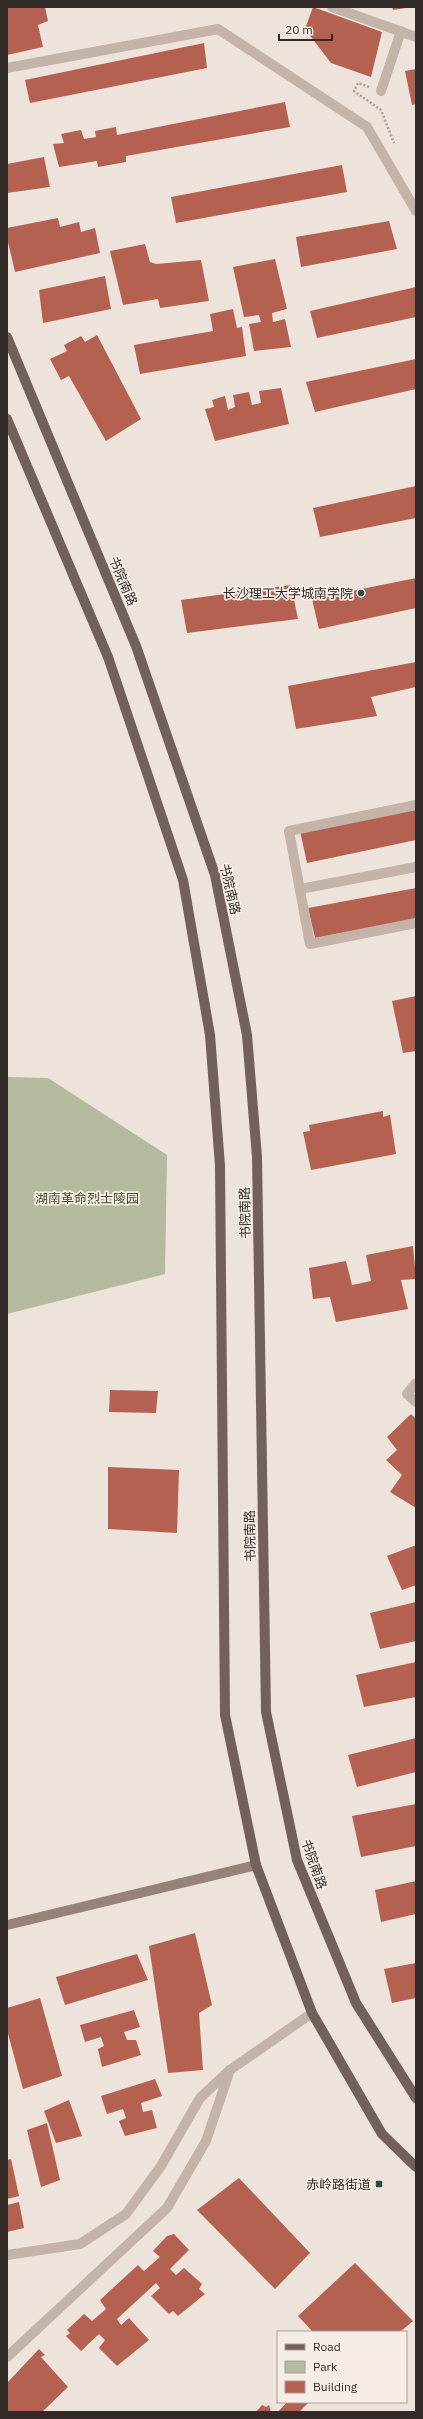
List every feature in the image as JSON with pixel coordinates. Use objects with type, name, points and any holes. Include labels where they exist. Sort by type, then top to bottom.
[{"type":"main road","name":"书院南路","points":[[7,337],[136,646],[215,875],[247,1035],[257,1157],[266,1712],[296,1860],[356,2003],[416,2098]]},
{"type":"main road","name":"书院南路","points":[[7,419],[9,433],[108,657],[183,880],[209,1028],[220,1166],[225,1715],[256,1865],[312,2013],[382,2134],[416,2167]]},
{"type":"street","points":[[332,7],[416,37]]},
{"type":"street","points":[[7,68],[218,29],[366,127],[386,156],[416,211]]},
{"type":"street","points":[[381,91],[401,31]]},
{"type":"street","points":[[416,805],[289,831],[310,944],[416,923]]},
{"type":"street","points":[[300,889],[416,867]]},
{"type":"street","points":[[416,1383],[406,1394],[416,1402]]},
{"type":"street","points":[[7,1925],[256,1865]]},
{"type":"street","points":[[7,2255],[80,2244],[126,2214],[161,2166],[200,2098],[230,2070],[312,2013]]},
{"type":"street","points":[[7,2358],[167,2208],[206,2141],[230,2070]]},
{"type":"path","points":[[381,91],[358,83],[354,91],[381,110],[394,143],[386,156]]},
{"type":"green space","name":"湖南革命烈士陵园","points":[[7,1077],[48,1078],[167,1155],[165,1274],[7,1314]]},
{"type":"building","points":[[7,7],[45,7],[48,21],[38,25],[43,47],[7,55]]},
{"type":"building","points":[[313,7],[382,32],[371,77],[331,63],[305,29]]},
{"type":"building","points":[[392,7],[406,7],[406,8],[393,10]]},
{"type":"building","points":[[204,43],[207,68],[30,103],[25,80]]},
{"type":"building","points":[[416,69],[416,104],[412,105],[405,71]]},
{"type":"building","points":[[285,102],[290,127],[126,156],[126,162],[98,167],[97,161],[59,167],[53,144],[64,143],[61,134],[81,130],[84,139],[96,137],[95,131],[116,127],[117,135]]},
{"type":"building","points":[[44,157],[50,187],[7,193],[7,164]]},
{"type":"building","points":[[342,165],[347,192],[176,223],[171,197]]},
{"type":"building","points":[[58,218],[60,227],[79,222],[81,232],[95,228],[100,253],[15,272],[7,238],[7,228]]},
{"type":"building","points":[[389,221],[397,249],[301,267],[296,237]]},
{"type":"building","points":[[145,244],[150,262],[156,264],[201,260],[209,301],[160,308],[158,299],[123,305],[110,251]]},
{"type":"building","points":[[275,259],[287,309],[272,313],[273,322],[285,319],[291,347],[254,351],[249,324],[261,322],[259,315],[244,317],[233,267]]},
{"type":"building","points":[[105,276],[111,309],[43,323],[39,290]]},
{"type":"building","points":[[416,287],[416,317],[317,338],[310,311]]},
{"type":"building","points":[[233,309],[237,328],[242,327],[246,356],[140,374],[134,345],[213,331],[210,314]]},
{"type":"building","points":[[97,335],[141,419],[106,441],[69,376],[61,380],[50,359],[67,351],[64,345],[81,336],[85,342]]},
{"type":"building","points":[[416,359],[416,389],[315,412],[306,382]]},
{"type":"building","points":[[281,388],[289,424],[215,441],[205,409],[214,407],[212,400],[225,396],[228,410],[235,407],[233,395],[249,392],[252,405],[261,403],[259,391]]},
{"type":"building","points":[[416,486],[416,518],[320,537],[313,508]]},
{"type":"building","points":[[416,578],[416,608],[319,629],[312,599]]},
{"type":"building","points":[[291,585],[298,619],[187,633],[181,600]]},
{"type":"building","points":[[416,662],[416,687],[371,697],[377,716],[296,729],[288,686]]},
{"type":"building","points":[[416,808],[416,840],[307,863],[300,831]]},
{"type":"building","points":[[416,888],[416,919],[315,938],[308,908]]},
{"type":"building","points":[[416,996],[416,1051],[403,1053],[392,1001]]},
{"type":"building","points":[[383,1111],[383,1117],[390,1115],[396,1154],[311,1170],[303,1132],[310,1131],[309,1125]]},
{"type":"building","points":[[413,1246],[416,1279],[401,1280],[408,1309],[336,1322],[330,1297],[313,1299],[309,1268],[346,1261],[352,1285],[371,1281],[366,1255]]},
{"type":"building","points":[[110,1390],[158,1391],[156,1413],[109,1412]]},
{"type":"building","points":[[411,1414],[416,1419],[416,1508],[390,1492],[402,1475],[386,1460],[397,1450],[387,1437]]},
{"type":"building","points":[[108,1467],[179,1470],[177,1533],[108,1529]]},
{"type":"building","points":[[416,1545],[416,1585],[402,1590],[387,1556]]},
{"type":"building","points":[[416,1602],[416,1641],[380,1649],[370,1613]]},
{"type":"building","points":[[416,1662],[416,1697],[364,1707],[356,1675]]},
{"type":"building","points":[[416,1738],[416,1772],[357,1787],[348,1755]]},
{"type":"building","points":[[416,1804],[416,1846],[361,1857],[352,1816]]},
{"type":"building","points":[[416,1881],[416,1914],[381,1922],[375,1890]]},
{"type":"building","points":[[195,1933],[212,2005],[199,2013],[203,2070],[168,2073],[149,1946]]},
{"type":"building","points":[[137,1954],[148,1980],[65,2005],[56,1977]]},
{"type":"building","points":[[416,1963],[416,1998],[392,2003],[384,1969]]},
{"type":"building","points":[[40,1998],[62,2076],[23,2089],[7,2030],[7,2008]]},
{"type":"building","points":[[134,2010],[140,2027],[124,2032],[127,2040],[136,2040],[141,2055],[102,2067],[98,2049],[104,2046],[101,2037],[85,2042],[80,2025]]},
{"type":"building","points":[[155,2079],[162,2096],[141,2103],[143,2112],[152,2110],[157,2128],[125,2136],[119,2121],[126,2118],[123,2109],[107,2114],[101,2096]]},
{"type":"building","points":[[69,2100],[82,2136],[56,2143],[44,2111]]},
{"type":"building","points":[[47,2123],[60,2180],[41,2187],[27,2130]]},
{"type":"building","points":[[11,2159],[19,2196],[7,2199],[7,2160]]},
{"type":"building","points":[[239,2178],[310,2253],[275,2289],[197,2210]]},
{"type":"building","points":[[19,2202],[24,2228],[7,2232],[7,2205]]},
{"type":"building","points":[[174,2234],[189,2250],[170,2269],[176,2275],[184,2268],[202,2284],[199,2289],[205,2294],[178,2316],[173,2311],[169,2314],[151,2296],[160,2288],[156,2283],[117,2319],[121,2325],[129,2318],[149,2340],[117,2366],[99,2348],[105,2340],[99,2334],[81,2351],[66,2336],[70,2333],[67,2330],[84,2314],[92,2321],[106,2309],[100,2300],[138,2265],[144,2271],[160,2257],[153,2251],[167,2236]]},
{"type":"building","points":[[355,2263],[413,2321],[401,2331],[312,2331],[298,2316]]},
{"type":"building","points":[[39,2349],[45,2355],[41,2357],[68,2387],[42,2412],[7,2412],[7,2383]]},
{"type":"building","points":[[286,2403],[308,2403],[300,2411],[302,2412],[278,2412]]},
{"type":"building","points":[[262,2405],[266,2407],[269,2405],[271,2412],[256,2412]]},
{"type":"place","name":"长沙理工大学城南学院","points":[[361,593]]},
{"type":"place","name":"赤岭路街道","points":[[379,2184]]}]
